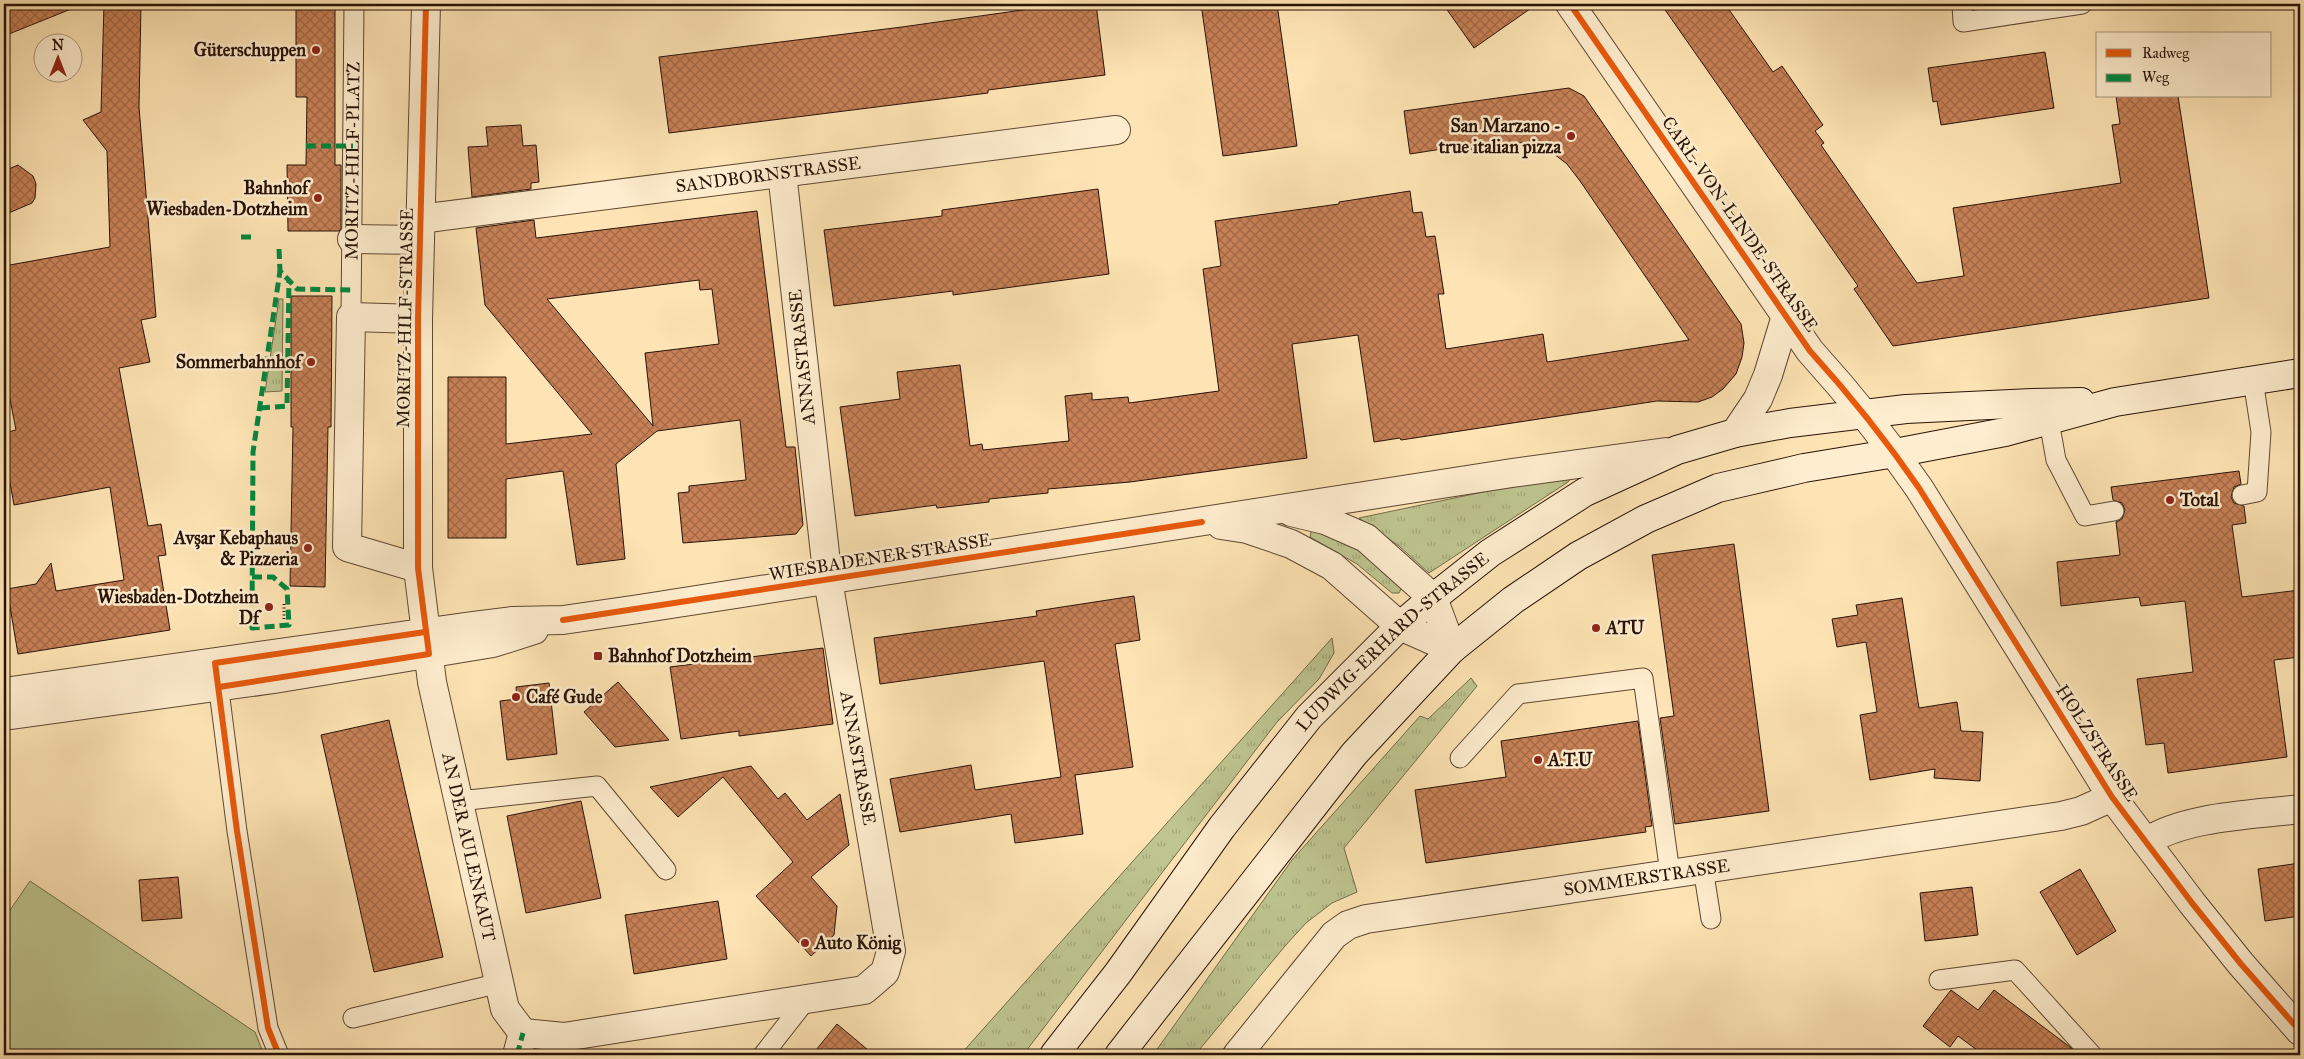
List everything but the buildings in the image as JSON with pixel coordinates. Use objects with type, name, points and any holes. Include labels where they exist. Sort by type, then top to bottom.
[{"type":"street","name":"MORITZ-HILF-STRASSE","points":[[426,4],[418,319],[418,568],[427,643]]},
{"type":"street","name":"CARL-VON-LINDE-STRASSE","points":[[1570,4],[1810,351],[1895,453]]},
{"type":"street","name":"SANDBORNSTRASSE","points":[[420,229],[782,173],[1116,130]]},
{"type":"street","name":"ANNASTRASSE","points":[[520,1044],[864,990],[885,972],[891,951],[828,580],[782,173]]},
{"type":"street","name":"MORITZ-HILF-STRASSE","points":[[352,239],[420,229]]},
{"type":"street","points":[[1734,433],[1761,391],[1786,316]]},
{"type":"street","name":"MORITZ-HILF-STRASSE","points":[[351,317],[418,319]]},
{"type":"street","points":[[351,317],[347,547],[418,568]]},
{"type":"street","points":[[1119,1055],[1354,754],[1452,649],[1513,600],[1569,562],[1646,519],[1718,488],[1804,468],[1895,453],[2049,421],[2115,402],[2300,373]]},
{"type":"street","name":"LUDWIG-ERHARD-STRASSE","points":[[1054,1055],[1118,973],[1222,827],[1310,717],[1400,626],[1433,598],[1490,553],[1585,492],[1677,450],[1734,433],[1790,423],[1906,409],[1948,406],[2032,402],[2115,402]]},
{"type":"street","points":[[1281,509],[1512,473],[1677,450]]},
{"type":"street","name":"HOLZSTRASSE","points":[[1895,453],[2112,797],[2241,964],[2300,1031]]},
{"type":"street","name":"WIESBADENER STRASSE","points":[[4,715],[217,675],[427,643],[502,641],[563,620],[1281,509],[1325,520],[1366,538],[1433,598],[1452,649]]},
{"type":"street","name":"WIESBADENER STRASSE","points":[[1202,522],[1247,529],[1291,544],[1332,566],[1400,626],[1452,649]]},
{"type":"street","name":"AN DER AULENKAUT","points":[[427,643],[432,682],[505,1009],[520,1044]]},
{"type":"street","name":"WIESBADENER STRASSE","points":[[4,692],[217,675]]},
{"type":"street","name":"SOMMERSTRASSE","points":[[1237,1055],[1334,935],[1348,924],[1366,919],[2061,816],[2081,811],[2112,797]]},
{"type":"street","points":[[2146,842],[2157,835],[2189,824],[2300,809]]},
{"type":"lane","name":"MORITZ-HILF-PLATZ","points":[[351,317],[354,4]]},
{"type":"lane","points":[[1962,4],[1963,22],[2082,4]]},
{"type":"lane","points":[[2242,495],[2257,492],[2261,432],[2253,380]]},
{"type":"lane","points":[[2049,421],[2056,460],[2085,516],[2114,511]]},
{"type":"lane","points":[[217,675],[237,831],[268,1028],[279,1055]]},
{"type":"lane","points":[[1460,758],[1518,694],[1643,678],[1670,873]]},
{"type":"lane","points":[[459,801],[597,786],[666,870]]},
{"type":"lane","points":[[1703,868],[1711,919]]},
{"type":"lane","points":[[1939,980],[2016,970],[2092,1055]]},
{"type":"lane","points":[[353,1018],[500,983]]},
{"type":"lane","points":[[764,1055],[806,1000]]},
{"type":"path","points":[[284,604],[284,626]]},
{"type":"green space","points":[[279,299],[283,299],[282,391],[265,392]]},
{"type":"green space","points":[[1569,474],[1573,476],[1568,482],[1429,573],[1399,546],[1359,518]]},
{"type":"green space","points":[[1312,528],[1349,545],[1383,568],[1401,589],[1399,593],[1392,593],[1357,564],[1310,537]]},
{"type":"green space","points":[[1332,638],[1334,653],[1319,679],[1277,722],[1023,1055],[960,1055]]},
{"type":"green space","points":[[1471,678],[1477,686],[1344,848],[1357,892],[1332,903],[1306,923],[1195,1055],[1153,1055],[1292,860],[1420,716],[1428,719]]},
{"type":"green space","points":[[30,881],[255,1032],[264,1055],[4,1055],[4,919]]},
{"type":"marked path","points":[[306,146],[353,146]]},
{"type":"marked path","points":[[241,237],[254,237]]},
{"type":"marked path","points":[[279,249],[280,271],[297,289],[351,290]]},
{"type":"marked path","points":[[252,577],[273,577],[287,589],[289,625],[252,628],[253,452],[280,271]]},
{"type":"marked path","points":[[260,408],[287,406],[289,281]]},
{"type":"marked path","points":[[517,1055],[523,1033]]},
{"type":"cycle path","points":[[219,687],[429,654],[418,568],[418,319],[426,4]]},
{"type":"cycle path","points":[[1570,4],[1810,351],[1867,418],[1919,488],[2112,797],[2241,964],[2300,1031]]},
{"type":"cycle path","points":[[563,620],[1202,522]]},
{"type":"cycle path","points":[[279,1055],[268,1028],[237,831],[215,663],[425,632]]},
{"type":"place","name":"Güterschuppen","points":[[316,50]]},
{"type":"place","name":"San Marzano - true italian pizza","points":[[1571,136]]},
{"type":"place","name":"Bahnhof Wiesbaden-Dotzheim","points":[[318,198]]},
{"type":"place","name":"Sommerbahnhof","points":[[311,362]]},
{"type":"place","name":"Total","points":[[2170,500]]},
{"type":"place","name":"Avşar Kebaphaus & Pizzeria","points":[[308,548]]},
{"type":"place","name":"Wiesbaden-Dotzheim Df","points":[[269,607]]},
{"type":"place","name":"ATU","points":[[1596,628]]},
{"type":"place","name":"Bahnhof Dotzheim","points":[[598,656]]},
{"type":"place","name":"Café Gude","points":[[516,697]]},
{"type":"place","name":"A.T.U","points":[[1538,760]]},
{"type":"place","name":"Auto König","points":[[805,943]]}]
